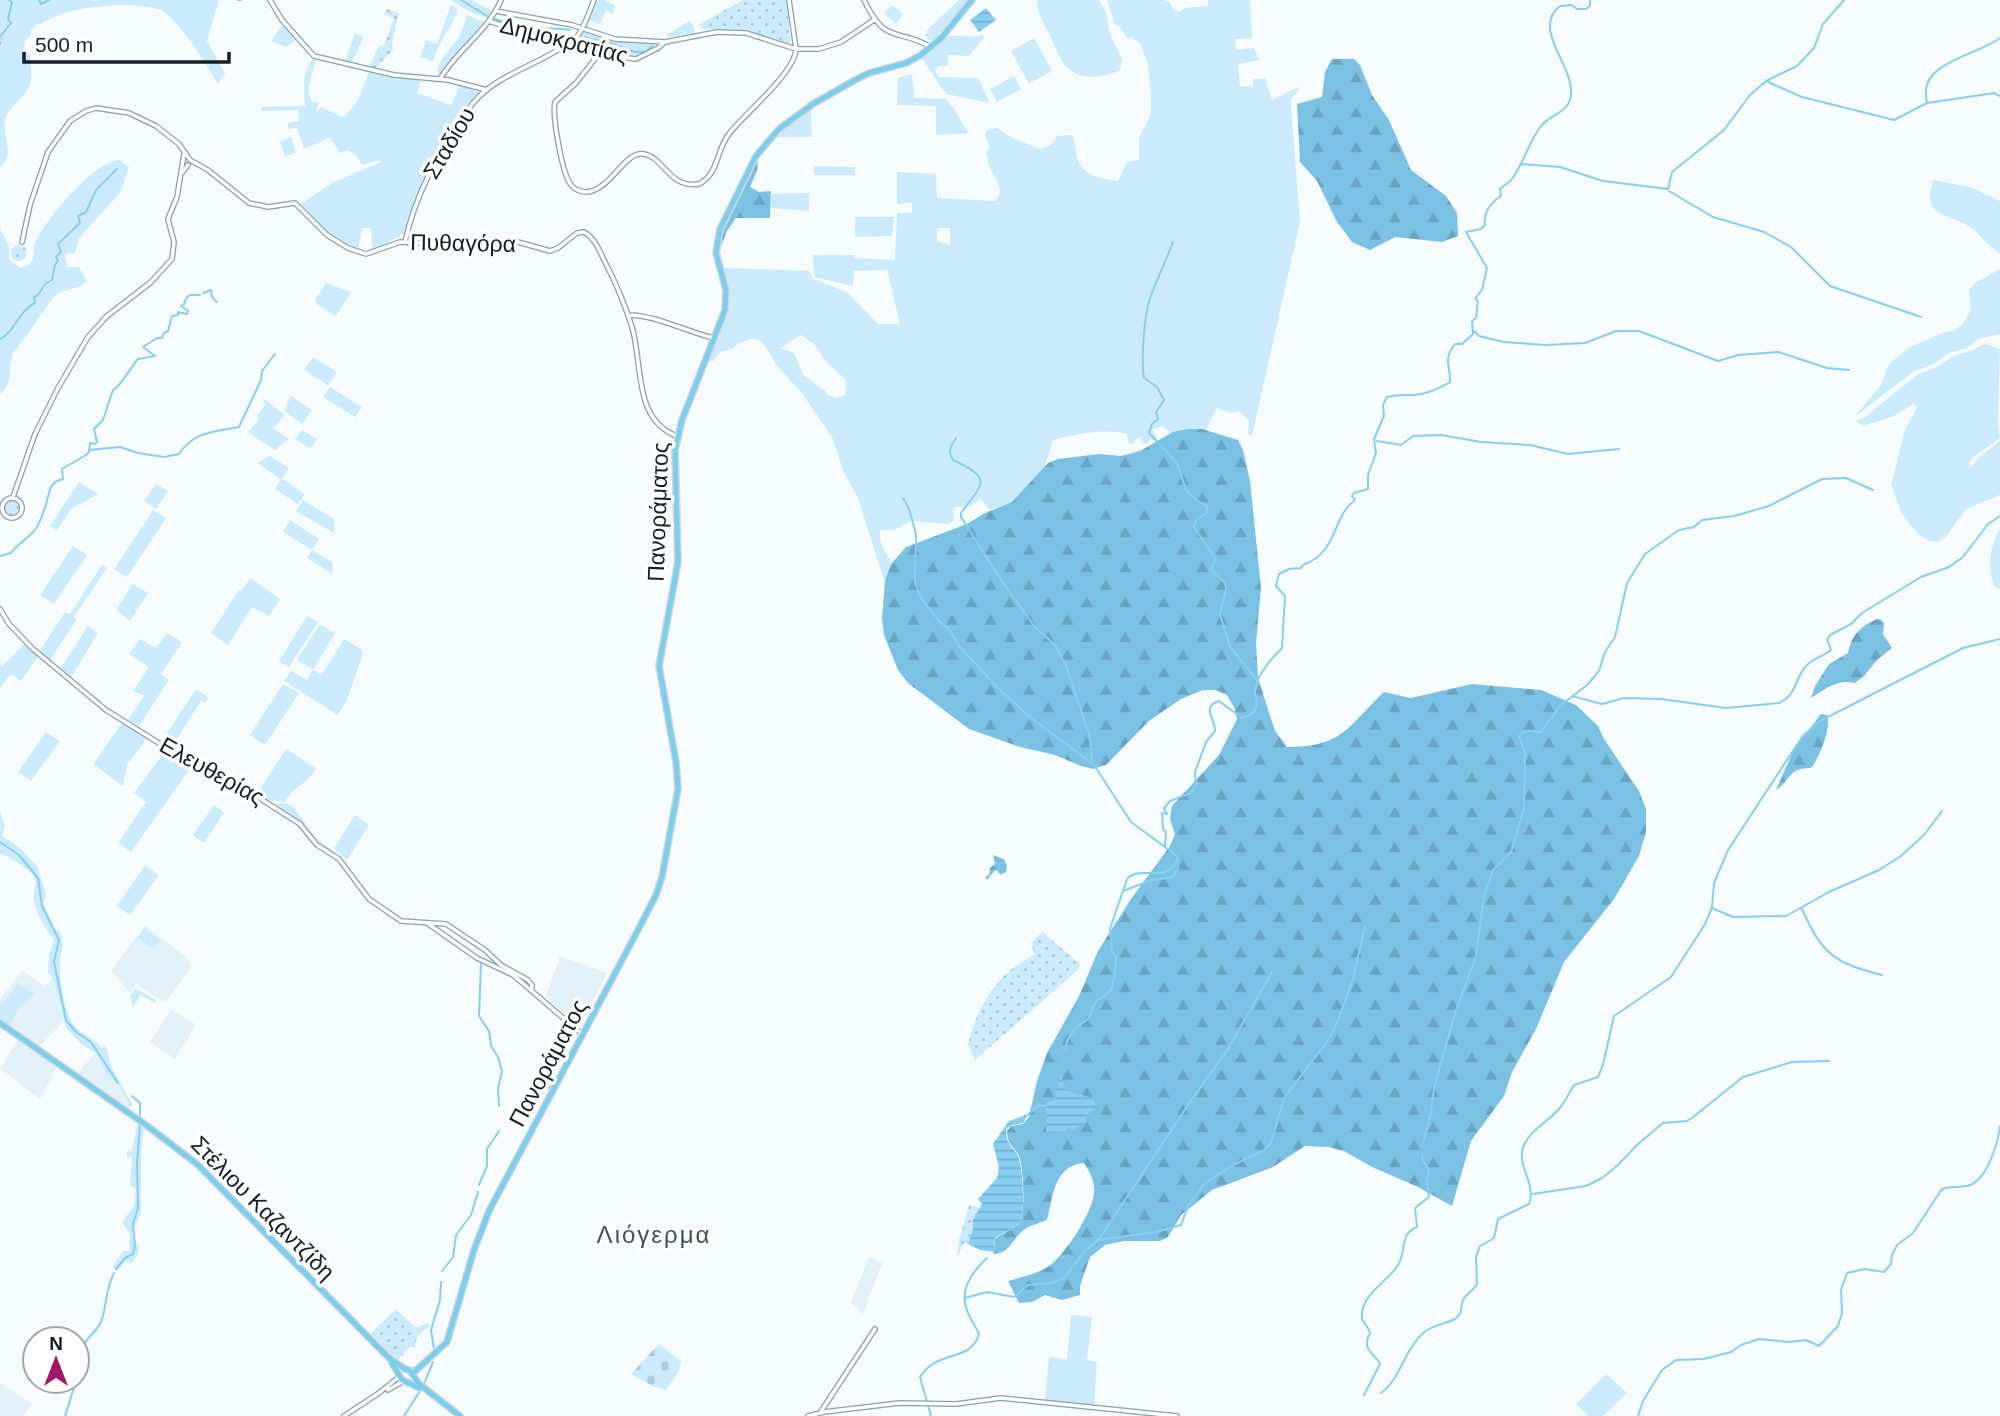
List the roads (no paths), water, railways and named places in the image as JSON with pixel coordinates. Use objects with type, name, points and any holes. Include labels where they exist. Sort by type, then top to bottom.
[{"type":"main road","name":"Πανοράματος","points":[[405,1381],[410,1380],[412,1374],[448,1340],[474,1250],[489,1211],[658,890],[677,807],[678,774],[659,666],[678,562],[675,462],[677,436],[726,302],[725,287],[716,257],[717,238],[748,171],[779,129],[813,104],[869,73],[906,63],[931,47],[953,26],[972,0]]},
{"type":"main road","name":"Στέλιου Καζαντζίδη","points":[[0,1023],[197,1164],[389,1358],[405,1381]]},
{"type":"main road","name":"Πανοράματος","points":[[406,1369],[435,1353]]},
{"type":"main road","name":"Στέλιου Καζαντζίδη","points":[[389,1358],[412,1374]]},
{"type":"main road","points":[[400,1375],[406,1369]]},
{"type":"main road","points":[[412,1374],[422,1388]]},
{"type":"main road","points":[[405,1381],[422,1388],[460,1416]]},
{"type":"street","points":[[270,0],[282,20],[314,56],[396,75],[440,79],[487,90]]},
{"type":"street","points":[[440,79],[489,21],[501,0]]},
{"type":"street","name":"Σταδίου","points":[[405,242],[432,168],[469,109],[487,90],[516,70],[573,39],[594,0]]},
{"type":"street","points":[[602,50],[576,83],[555,102],[554,114],[564,170],[574,189],[586,192],[597,188],[614,177],[631,157],[640,154],[647,155],[679,181],[698,184],[712,174],[725,139],[795,57],[789,0]]},
{"type":"street","points":[[864,0],[874,20],[894,35],[931,47]]},
{"type":"street","points":[[496,11],[581,27],[615,39],[665,42]]},
{"type":"street","name":"Δημοκρατίας","points":[[489,21],[509,28],[573,39],[636,60],[665,42],[704,33],[746,33],[796,49],[816,49],[841,42],[874,20]]},
{"type":"street","points":[[13,497],[35,434],[88,337],[107,316],[150,283],[172,259],[174,242],[168,219],[187,162],[185,152],[161,129],[134,115],[102,107],[81,113],[63,129],[45,159],[30,205],[22,242]]},
{"type":"street","name":"Πυθαγόρα","points":[[187,162],[199,166],[255,205],[268,207],[295,203],[327,235],[358,253],[373,253],[395,243],[405,242],[454,246],[518,243],[550,251],[577,233],[584,232],[596,245],[618,288],[628,315]]},
{"type":"street","points":[[395,243],[408,229]]},
{"type":"street","points":[[677,436],[660,427],[648,408],[628,315],[647,316],[686,331],[715,338]]},
{"type":"street","points":[[13,497],[20,502],[22,511],[17,517],[10,518],[4,514],[2,506],[6,499],[13,497]]},
{"type":"street","name":"Ελευθερίας","points":[[0,609],[9,624],[33,649],[97,703],[186,760],[228,778],[300,824],[317,845],[339,859],[368,898],[400,920],[444,923],[529,981],[532,991]]},
{"type":"street","name":"Ελευθερίας","points":[[425,922],[477,958],[513,975],[583,1034]]},
{"type":"street","points":[[820,1413],[875,1329]]},
{"type":"street","points":[[379,1394],[400,1375]]},
{"type":"street","points":[[344,1416],[405,1381]]},
{"type":"street","points":[[808,1416],[899,1403],[963,1404],[1006,1399],[1177,1416]]},
{"type":"waterway","points":[[0,37],[11,23],[8,19],[12,2],[9,0]]},
{"type":"waterway","points":[[39,0],[41,4],[49,0]]},
{"type":"waterway","points":[[461,0],[487,16]]},
{"type":"waterway","points":[[1123,891],[1149,881],[1173,877],[1178,869],[1177,856],[1165,847],[1166,832],[1163,829],[1162,813],[1167,814],[1164,808],[1170,801],[1191,793],[1196,785],[1195,772],[1206,742],[1215,731],[1211,706],[1219,701],[1242,718],[1255,710],[1258,679],[1282,648],[1285,596],[1276,586],[1279,574],[1289,569],[1301,568],[1323,552],[1342,515],[1355,500],[1352,496],[1354,493],[1368,489],[1368,475],[1376,453],[1374,439],[1384,416],[1383,405],[1387,397],[1421,394],[1450,382],[1449,355],[1455,344],[1462,344],[1473,334],[1472,321],[1476,318],[1478,301],[1475,299],[1482,290],[1487,268],[1466,232],[1481,229],[1485,225],[1488,208],[1501,196],[1500,189],[1516,173],[1541,126],[1568,104],[1571,91],[1551,35],[1552,15],[1560,6],[1572,5],[1577,9],[1586,9],[1590,6],[1590,0]]},
{"type":"waterway","points":[[1521,164],[1560,167],[1603,181],[1668,189],[1672,172],[1724,130],[1750,95],[1766,81],[1797,66],[1814,48],[1823,24],[1844,0]]},
{"type":"waterway","points":[[494,19],[505,22],[511,19],[532,28],[570,30]]},
{"type":"waterway","points":[[584,37],[633,51],[646,52],[652,46]]},
{"type":"waterway","points":[[1927,102],[1926,89],[1939,69],[2000,38]]},
{"type":"waterway","points":[[1768,82],[1802,97],[1894,120],[1927,103],[1994,93],[2000,96]]},
{"type":"waterway","points":[[0,339],[35,303],[34,297],[45,284],[52,280],[58,261],[56,257],[61,252],[58,244],[80,223],[78,216],[86,212],[96,190],[117,169]]},
{"type":"waterway","points":[[1669,191],[1713,217],[1764,232],[1791,247],[1830,286],[1921,317]]},
{"type":"waterway","points":[[1173,242],[1150,298],[1145,327],[1144,378],[1157,387],[1164,400],[1156,412],[1158,419],[1152,424],[1149,433],[1177,463],[1186,490],[1207,506],[1207,513],[1196,520],[1194,527],[1216,559],[1211,570],[1225,583],[1220,614],[1230,647],[1258,681]]},
{"type":"waterway","points":[[203,293],[211,290],[212,297],[217,302]]},
{"type":"waterway","points":[[0,556],[11,553],[36,529],[52,485],[63,479],[62,469],[86,455],[90,443],[97,442],[94,429],[103,420],[113,390],[138,359],[155,356],[143,347],[157,338],[162,338],[168,331],[172,316],[178,315],[178,312],[187,314],[188,311],[181,306],[188,296],[200,295]]},
{"type":"waterway","points":[[1474,331],[1479,336],[1504,342],[1545,345],[1585,343],[1616,331],[1639,331],[1718,361],[1738,355],[1778,352],[1827,368],[1849,370]]},
{"type":"waterway","points":[[89,450],[120,447],[164,457],[179,454],[191,441],[205,434],[239,427],[261,380],[262,371],[275,354]]},
{"type":"waterway","points":[[1377,441],[1401,445],[1413,436],[1441,435],[1481,442],[1530,445],[1568,454],[1619,449]]},
{"type":"waterway","points":[[956,438],[950,449],[951,457],[975,472],[981,482],[961,517],[1034,626],[1056,646],[1067,668],[1090,737],[1092,761]]},
{"type":"waterway","points":[[1422,1147],[1434,1088],[1455,1013],[1476,956],[1484,896],[1493,870],[1511,852],[1524,809],[1525,753],[1519,736],[1526,731],[1541,732],[1560,706],[1587,685],[1599,671],[1605,652],[1615,637],[1627,583],[1645,554],[1679,530],[1694,527],[1702,520],[1734,516],[1769,506],[1822,479],[1846,478],[1873,490]]},
{"type":"waterway","points":[[903,498],[916,534],[915,583],[921,598],[939,621],[950,630],[959,646],[998,688],[1031,718],[1094,765],[1131,822],[1165,847]]},
{"type":"waterway","points":[[1572,696],[1602,704],[1624,698],[1661,699],[1726,708],[1779,703],[1789,696],[1806,666],[1831,650],[1827,640],[1830,635],[1921,577],[1949,567],[1963,557],[1988,524],[2000,516]]},
{"type":"waterway","points":[[1381,1393],[1393,1380],[1421,1335],[1459,1315],[1463,1300],[1477,1284],[1476,1257],[1480,1246],[1494,1238],[1498,1219],[1529,1204],[1530,1189],[1522,1160],[1527,1139],[1559,1109],[1574,1085],[1598,1077],[1614,1016],[1671,977],[1705,924],[1712,908],[1714,883],[1728,850],[1802,737],[1818,722],[1963,648],[2000,639]]},
{"type":"waterway","points":[[1712,908],[1733,917],[1786,916],[1829,892],[1879,870],[1901,856],[1924,835],[1942,811]]},
{"type":"waterway","points":[[0,842],[19,855],[38,878],[42,906],[59,940],[54,962],[66,1020],[76,1032],[91,1042],[118,1083]]},
{"type":"waterway","points":[[1065,1049],[1075,1029],[1089,1018],[1095,1003],[1111,990],[1116,957],[1112,951],[1110,929],[1127,879],[1139,873],[1166,871],[1177,860]]},
{"type":"waterway","points":[[1802,909],[1816,937],[1831,954],[1852,966],[1882,975]]},
{"type":"waterway","points":[[965,1298],[987,1292],[1014,1297],[1028,1285],[1051,1283],[1064,1278],[1085,1251],[1098,1240],[1156,1232],[1181,1225],[1188,1206],[1204,1184],[1233,1165],[1263,1151],[1271,1143],[1284,1098],[1329,1039],[1337,1023],[1353,979],[1365,926]]},
{"type":"waterway","points":[[481,964],[479,1016],[489,1031],[491,1046],[502,1071],[498,1088],[499,1106]]},
{"type":"waterway","points":[[1099,1239],[1228,1049],[1272,972]]},
{"type":"waterway","points":[[1533,1194],[1586,1186],[1602,1178],[1663,1123],[1687,1121],[1743,1077],[1792,1062],[1829,1061]]},
{"type":"waterway","points":[[518,1111],[551,1086]]},
{"type":"waterway","points":[[132,1096],[140,1103],[140,1119]]},
{"type":"waterway","points":[[1026,1116],[1039,1105],[1046,1106]]},
{"type":"waterway","points":[[116,1269],[125,1258],[133,1254],[135,1246],[133,1224],[138,1208],[140,1125]]},
{"type":"waterway","points":[[1638,1416],[1643,1401],[1662,1370],[1676,1360],[1704,1359],[1731,1352],[1741,1345],[1759,1339],[1789,1342],[1806,1340],[1819,1346],[1838,1326],[1842,1313],[1841,1290],[1847,1273],[1865,1269],[1884,1272],[1891,1264],[1897,1245],[1913,1233],[1942,1189],[1970,1185],[1982,1175],[1994,1150],[2000,1126]]},
{"type":"waterway","points":[[479,1185],[487,1166],[487,1149],[499,1131]]},
{"type":"waterway","points":[[1364,1395],[1380,1364],[1368,1348],[1370,1333],[1362,1319],[1363,1310],[1370,1296],[1398,1265],[1405,1238],[1417,1227],[1415,1208],[1429,1197],[1429,1169],[1422,1154]]},
{"type":"waterway","points":[[442,1271],[453,1257],[456,1235],[471,1215],[478,1192]]},
{"type":"waterway","points":[[931,1416],[920,1377],[935,1363],[961,1353],[975,1343],[979,1334],[969,1316],[964,1297],[971,1276],[987,1258]]},
{"type":"waterway","points":[[91,1336],[101,1322],[114,1273]]},
{"type":"waterway","points":[[434,1349],[431,1330],[440,1300],[441,1282]]},
{"type":"waterway","points":[[424,1384],[433,1362]]},
{"type":"waterway","points":[[404,1416],[420,1391]]},
{"type":"waterway","points":[[65,1416],[72,1395]]},
{"type":"district","name":"Λιόγερμα","points":[[654,1234]]}]
